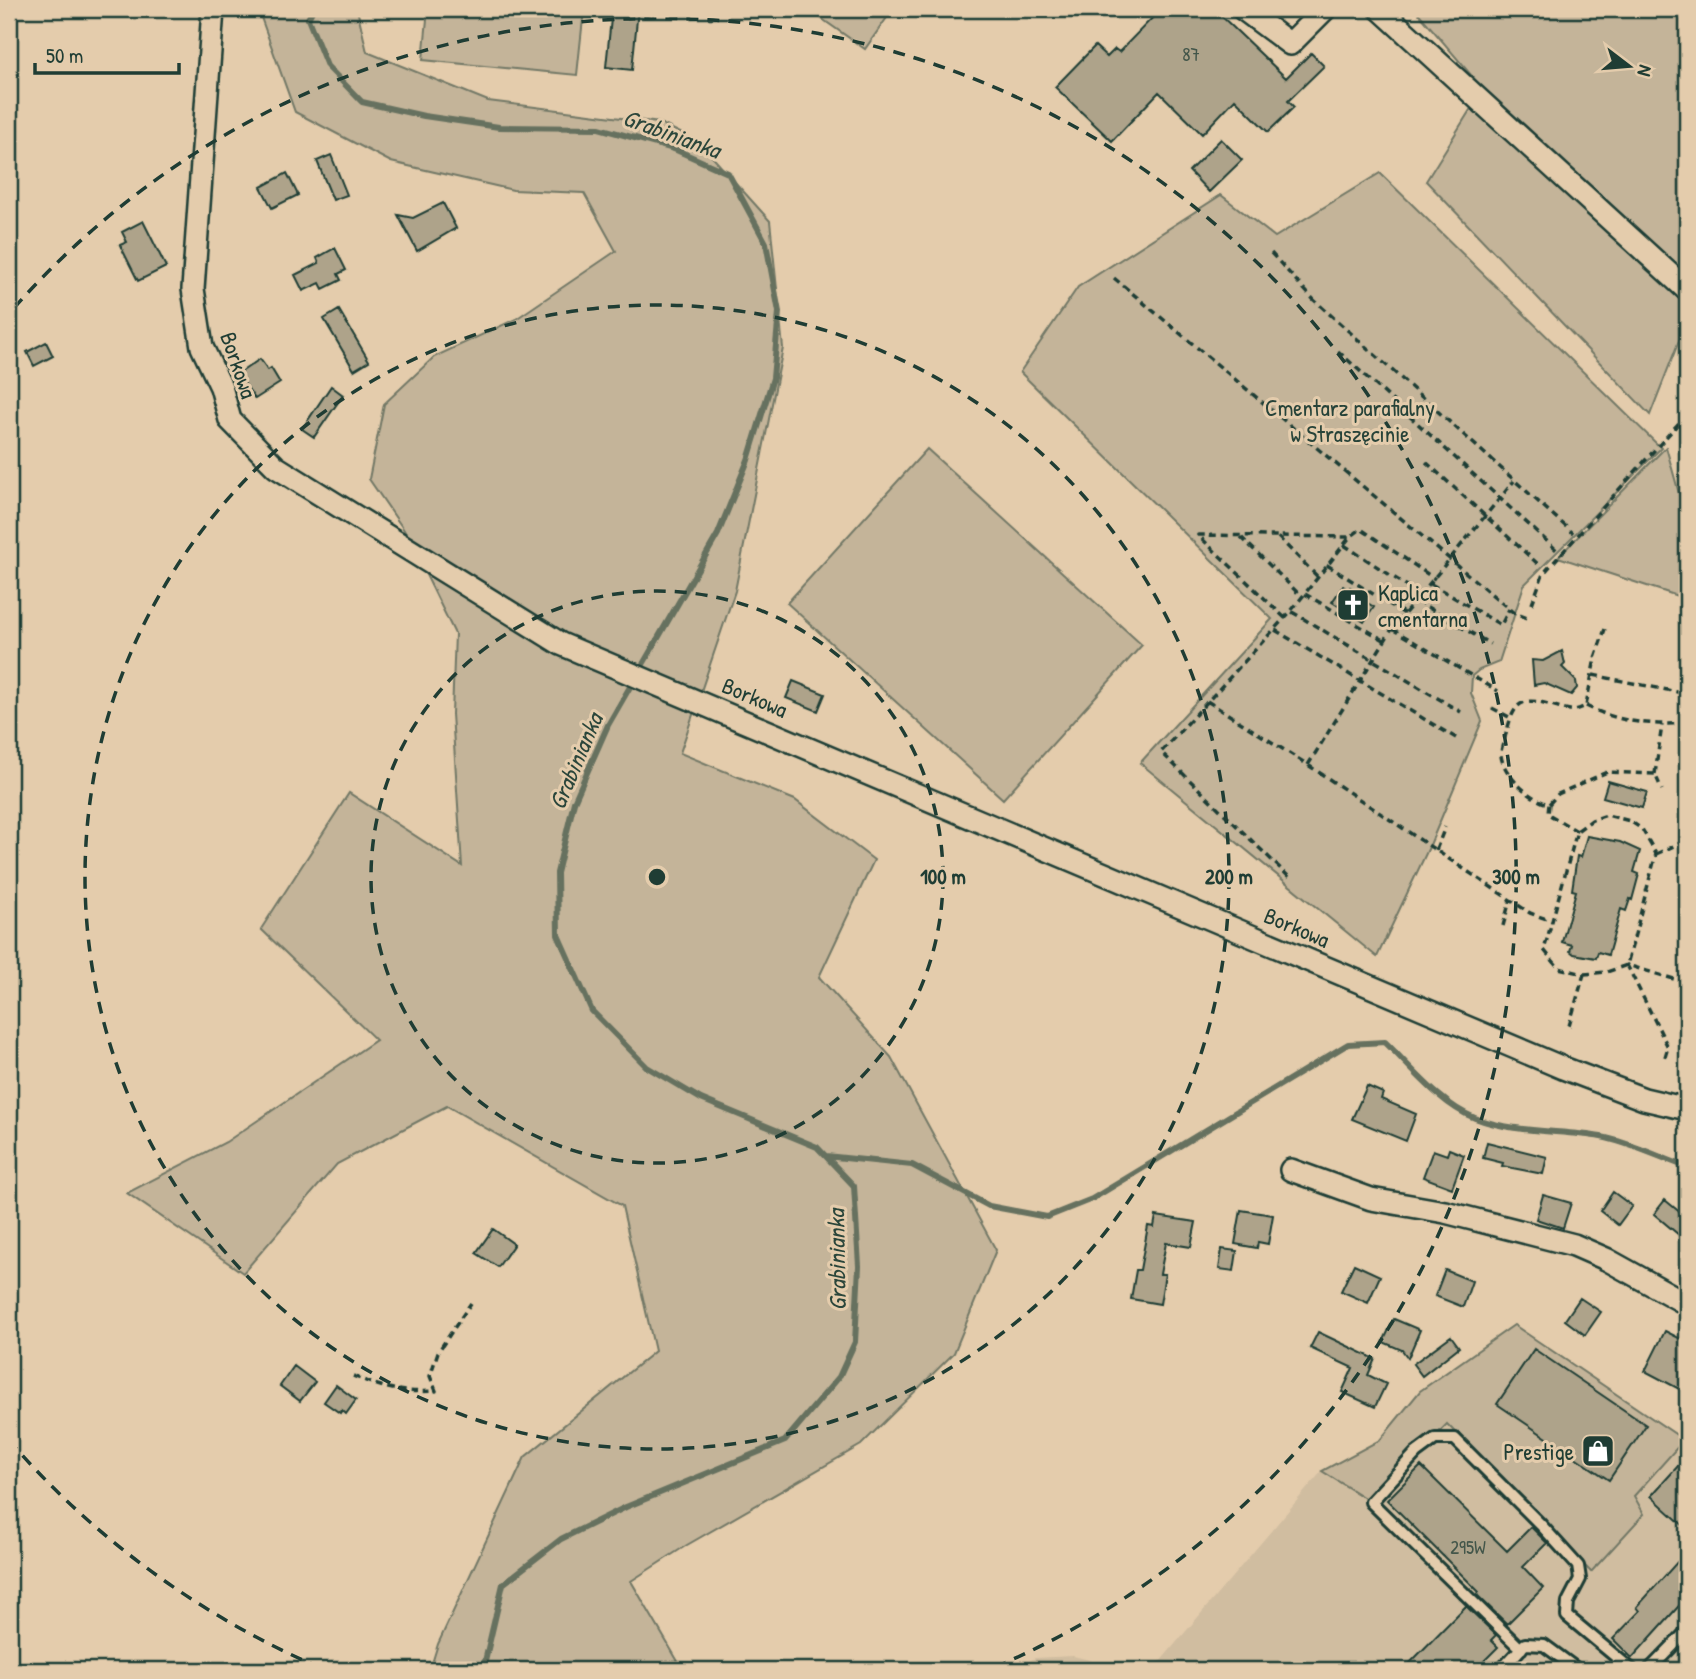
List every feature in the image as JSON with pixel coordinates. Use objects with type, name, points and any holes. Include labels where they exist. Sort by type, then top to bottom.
[{"type":"street","name":"Borkowa","points":[[213,9],[193,289],[202,348],[221,387],[229,420],[276,467],[561,644],[1551,1063],[1644,1099],[1687,1109]]},
{"type":"street","points":[[1243,9],[1290,44],[1325,9]]},
{"type":"street","points":[[1380,9],[1687,290]]},
{"type":"street","points":[[1292,1170],[1348,1193],[1445,1212],[1574,1245],[1606,1259],[1687,1304]]},
{"type":"lane","points":[[1521,1649],[1371,1502],[1416,1454],[1435,1439],[1455,1439],[1578,1566],[1580,1579],[1568,1602],[1567,1616],[1632,1670]]},
{"type":"lane","points":[[1649,1670],[1687,1631]]},
{"type":"lane","points":[[1501,1670],[1525,1644],[1544,1644],[1578,1670]]},
{"type":"path","points":[[1271,253],[1314,300],[1573,533]]},
{"type":"path","points":[[1114,278],[1450,561],[1509,608],[1527,618]]},
{"type":"path","points":[[1338,351],[1561,554]]},
{"type":"path","points":[[1532,604],[1543,574],[1687,414]]},
{"type":"path","points":[[1426,462],[1538,564]]},
{"type":"path","points":[[1308,765],[1392,629],[1514,481]]},
{"type":"path","points":[[1289,877],[1161,752],[1275,630],[1350,537],[1361,529],[1435,579]]},
{"type":"path","points":[[1285,618],[1198,535],[1350,537]]},
{"type":"path","points":[[1239,535],[1304,595],[1385,641]]},
{"type":"path","points":[[1277,535],[1318,576]]},
{"type":"path","points":[[1344,545],[1421,595]]},
{"type":"path","points":[[1327,565],[1405,614]]},
{"type":"path","points":[[1431,584],[1501,625],[1509,608]]},
{"type":"path","points":[[1417,601],[1490,644]]},
{"type":"path","points":[[1291,611],[1461,712]]},
{"type":"path","points":[[1392,629],[1498,691]]},
{"type":"path","points":[[1586,706],[1595,657],[1605,629]]},
{"type":"path","points":[[1275,630],[1456,738]]},
{"type":"path","points":[[1592,675],[1687,694]]},
{"type":"path","points":[[1207,701],[1308,765],[1530,914],[1552,922]]},
{"type":"path","points":[[1549,804],[1540,803],[1521,788],[1504,765],[1501,753],[1511,718],[1518,706],[1527,702],[1573,711],[1586,706],[1604,715],[1662,725],[1687,723]]},
{"type":"path","points":[[1492,708],[1511,718]]},
{"type":"path","points":[[1662,725],[1655,774],[1662,790]]},
{"type":"path","points":[[1577,831],[1548,814],[1549,804],[1558,794],[1606,772],[1655,774]]},
{"type":"path","points":[[1665,1057],[1668,1047],[1627,965],[1656,854],[1642,829],[1630,821],[1607,815],[1592,820],[1577,831],[1544,950],[1559,968],[1584,974],[1607,972],[1627,965],[1687,983]]},
{"type":"path","points":[[1436,850],[1446,827]]},
{"type":"path","points":[[1656,854],[1687,840]]},
{"type":"path","points":[[1503,926],[1510,900]]},
{"type":"path","points":[[1569,1026],[1584,974]]},
{"type":"path","points":[[353,1376],[389,1390],[436,1391],[430,1376],[438,1352],[471,1303]]},
{"type":"shaded area","points":[[1447,1424],[1591,1572],[1633,1496],[1684,1440],[1687,1443],[1687,1655],[1674,1670],[1153,1670],[1322,1471],[1371,1502]]},
{"type":"shaded area","points":[[1073,1656],[1090,1660],[1102,1670],[1013,1670],[1035,1658]]},
{"type":"green space","points":[[258,9],[357,9],[367,52],[488,101],[660,123],[699,142],[770,221],[783,348],[735,591],[680,753],[795,800],[874,860],[819,977],[891,1057],[996,1250],[954,1353],[861,1445],[687,1545],[631,1581],[683,1670],[430,1670],[438,1644],[525,1457],[655,1351],[622,1206],[447,1106],[337,1164],[243,1273],[127,1193],[226,1142],[376,1040],[261,929],[349,793],[462,866],[452,714],[455,634],[404,530],[369,479],[384,404],[434,357],[516,319],[616,251],[584,193],[513,190],[391,162],[295,112]]},
{"type":"green space","points":[[428,9],[584,9],[577,75],[423,60]]},
{"type":"green space","points":[[808,9],[893,9],[865,49]]},
{"type":"green space","points":[[1415,9],[1687,9],[1687,320],[1650,415],[1426,181],[1483,89]]},
{"type":"green space","name":"Cmentarz parafialny w Straszęcinie","points":[[1380,173],[1661,448],[1524,585],[1499,662],[1479,670],[1472,676],[1471,693],[1482,721],[1430,845],[1377,957],[1140,763],[1272,619],[1020,372],[1078,287],[1221,195],[1275,237]]},
{"type":"green space","points":[[1666,447],[1687,522],[1687,599],[1558,557]]},
{"type":"green space","points":[[927,449],[1142,645],[1003,799],[787,603]]},
{"type":"green space","points":[[1514,1325],[1684,1440],[1634,1496],[1644,1514],[1591,1572],[1447,1424],[1371,1502],[1322,1471],[1380,1440],[1420,1391]]},
{"type":"building","points":[[612,9],[638,9],[632,70],[606,67]]},
{"type":"building","points":[[1161,9],[1214,9],[1286,78],[1311,53],[1324,66],[1288,101],[1294,107],[1268,132],[1235,99],[1202,134],[1159,92],[1112,141],[1055,87],[1095,46],[1107,57],[1115,49],[1119,52]]},
{"type":"building","points":[[1221,139],[1242,160],[1209,192],[1189,171]]},
{"type":"building","points":[[331,155],[347,195],[333,200],[317,161]]},
{"type":"building","points":[[287,173],[298,195],[272,208],[261,187]]},
{"type":"building","points":[[443,203],[456,228],[417,251],[398,215],[413,218]]},
{"type":"building","points":[[143,221],[166,267],[138,281],[120,245],[127,242],[122,232]]},
{"type":"building","points":[[335,248],[346,270],[338,274],[341,280],[323,289],[320,283],[303,291],[295,275],[319,263],[317,258]]},
{"type":"building","points":[[339,310],[369,361],[354,370],[324,319]]},
{"type":"building","points":[[46,342],[53,356],[34,366],[27,352]]},
{"type":"building","points":[[260,359],[268,370],[271,368],[280,383],[255,399],[238,374]]},
{"type":"building","points":[[331,386],[343,395],[314,437],[302,429]]},
{"type":"building","name":"Kaplica cmentarna","points":[[1343,586],[1363,595],[1361,599],[1374,607],[1364,622],[1332,602]]},
{"type":"building","points":[[1562,651],[1565,664],[1562,667],[1576,681],[1577,688],[1571,695],[1544,683],[1534,685],[1532,660],[1543,661]]},
{"type":"building","points":[[793,681],[825,694],[818,711],[786,698]]},
{"type":"building","points":[[1608,781],[1647,792],[1642,808],[1603,797]]},
{"type":"building","points":[[1587,836],[1620,842],[1640,851],[1634,872],[1639,874],[1632,900],[1630,899],[1626,911],[1621,909],[1608,955],[1598,952],[1596,958],[1574,954],[1570,951],[1572,945],[1562,942],[1576,891],[1572,890],[1577,856],[1581,857]]},
{"type":"building","points":[[1367,1086],[1383,1093],[1381,1099],[1416,1114],[1406,1141],[1352,1119]]},
{"type":"building","points":[[1487,1142],[1547,1157],[1543,1174],[1502,1166],[1503,1163],[1483,1158]]},
{"type":"building","points":[[1449,1149],[1464,1155],[1452,1188],[1423,1177],[1433,1150],[1447,1155]]},
{"type":"building","points":[[1613,1192],[1632,1206],[1618,1225],[1600,1211]]},
{"type":"building","points":[[1543,1195],[1571,1203],[1563,1228],[1536,1219]]},
{"type":"building","points":[[1665,1200],[1687,1218],[1687,1225],[1679,1235],[1654,1214]]},
{"type":"building","points":[[1241,1210],[1273,1215],[1268,1244],[1258,1242],[1257,1248],[1235,1244]]},
{"type":"building","points":[[1156,1216],[1196,1222],[1191,1247],[1166,1243],[1160,1274],[1165,1274],[1160,1304],[1131,1299],[1136,1270],[1140,1270],[1148,1226],[1154,1227]]},
{"type":"building","points":[[493,1229],[514,1244],[498,1267],[476,1253]]},
{"type":"building","points":[[1222,1249],[1237,1251],[1234,1271],[1219,1269]]},
{"type":"building","points":[[1354,1264],[1380,1276],[1368,1303],[1341,1291]]},
{"type":"building","points":[[1445,1270],[1472,1281],[1463,1307],[1435,1296]]},
{"type":"building","points":[[1580,1298],[1601,1312],[1585,1335],[1565,1320]]},
{"type":"building","points":[[1394,1319],[1420,1330],[1408,1358],[1402,1350],[1383,1342]]},
{"type":"building","points":[[1665,1331],[1687,1342],[1687,1393],[1645,1371]]},
{"type":"building","points":[[1318,1332],[1375,1359],[1368,1375],[1386,1384],[1375,1407],[1342,1392],[1353,1368],[1310,1348]]},
{"type":"building","points":[[1451,1336],[1459,1347],[1422,1376],[1413,1364]]},
{"type":"building","points":[[1534,1349],[1646,1425],[1609,1480],[1497,1404]]},
{"type":"building","points":[[294,1366],[315,1382],[300,1401],[280,1386]]},
{"type":"building","points":[[336,1385],[356,1400],[346,1414],[324,1402]]},
{"type":"building","points":[[1679,1465],[1687,1472],[1687,1529],[1651,1496]]},
{"type":"building","points":[[1421,1466],[1507,1551],[1531,1527],[1547,1543],[1523,1567],[1543,1588],[1507,1624],[1477,1595],[1479,1592],[1387,1500]]},
{"type":"building","points":[[1687,1551],[1687,1597],[1632,1658],[1613,1639],[1640,1611],[1637,1607]]},
{"type":"building","points":[[1466,1606],[1496,1635],[1491,1640],[1498,1647],[1475,1670],[1403,1670]]},
{"type":"waterway","name":"Grabinianka","points":[[313,9],[308,19],[327,66],[362,102],[424,116],[499,127],[599,128],[674,149],[728,173],[766,243],[779,312],[773,378],[748,460],[718,534],[608,725],[574,802],[557,873],[558,935],[592,1011],[647,1067],[701,1099],[817,1147],[854,1186],[859,1266],[855,1342],[839,1377],[785,1441],[626,1507],[561,1539],[503,1584],[483,1670]]},
{"type":"waterway","points":[[826,1156],[912,1165],[989,1206],[1047,1217],[1092,1199],[1348,1044],[1385,1042],[1438,1095],[1475,1118],[1505,1126],[1612,1139],[1687,1167]]},
{"type":"place","name":"Kaplica cmentarna","points":[[1353,605]]},
{"type":"place","name":"Prestige","points":[[1598,1451]]}]
